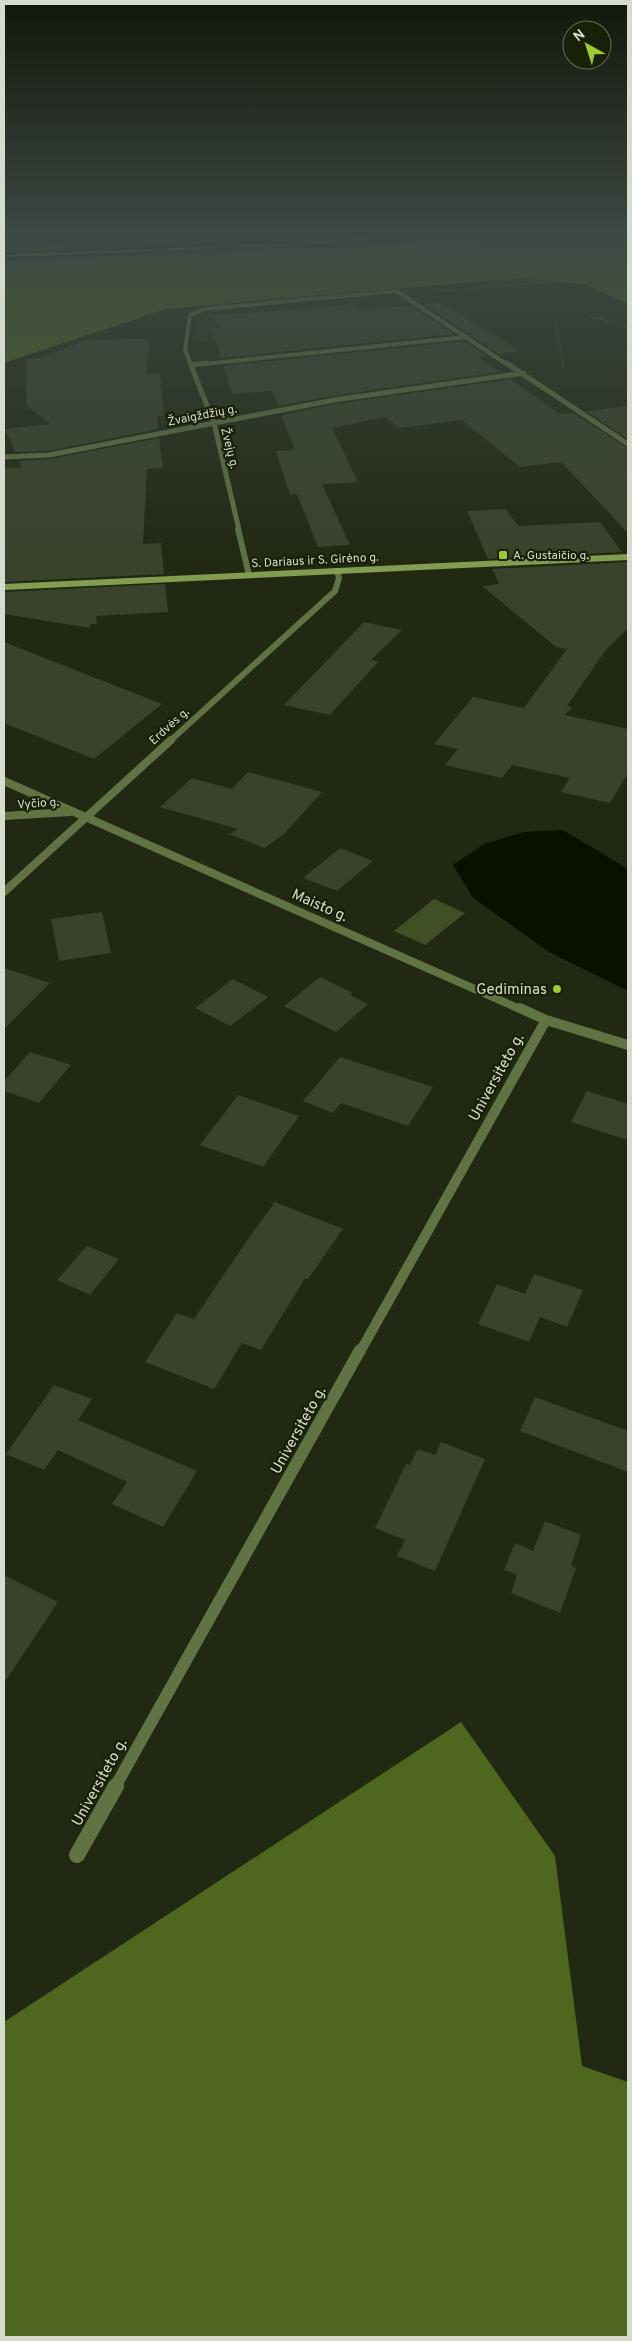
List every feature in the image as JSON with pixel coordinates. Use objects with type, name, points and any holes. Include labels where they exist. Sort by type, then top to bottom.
[{"type":"street","name":"Žvejų g.","points":[[185,343],[184,350],[214,423],[249,575]]},
{"type":"street","points":[[191,365],[405,343]]},
{"type":"street","points":[[477,343],[628,444]]},
{"type":"street","name":"Žvaigždžių g.","points":[[4,456],[49,455],[334,400],[524,374]]},
{"type":"street","name":"S. Dariaus ir S. Girėno g.","points":[[4,587],[628,557]]},
{"type":"street","name":"Erdvės g.","points":[[4,892],[335,591],[338,585],[337,571]]},
{"type":"street","name":"Maisto g.","points":[[4,781],[546,1020],[628,1046]]},
{"type":"street","name":"Vyčio g.","points":[[4,816],[73,812]]},
{"type":"street","name":"Universiteto g.","points":[[76,1855],[546,1020]]},
{"type":"path","points":[[559,343],[564,369]]},
{"type":"path","points":[[624,356],[628,354]]},
{"type":"shaded area","points":[[563,830],[628,869],[628,991],[551,953],[473,898],[453,865],[484,844],[524,832]]},
{"type":"shaded area","points":[[434,899],[465,913],[425,945],[394,931]]},
{"type":"green space","points":[[4,343],[63,343],[4,363]]},
{"type":"green space","points":[[461,1722],[555,1856],[582,2066],[628,2082],[628,2337],[4,2337],[4,2022]]},
{"type":"building","points":[[78,343],[149,343],[147,374],[160,373],[164,416],[157,416],[158,429],[48,451],[15,452],[5,429],[50,424],[26,405],[27,359],[39,358]]},
{"type":"building","points":[[217,343],[365,343],[221,358]]},
{"type":"building","points":[[443,343],[468,343],[487,356],[479,357],[500,372],[333,396],[278,406],[272,391],[232,394],[223,366]]},
{"type":"building","points":[[483,343],[508,343],[521,351],[499,354]]},
{"type":"building","points":[[511,379],[560,414],[573,413],[628,448],[628,533],[561,462],[520,467],[462,420],[399,428],[385,417],[332,428],[358,482],[322,484],[350,545],[318,547],[297,494],[290,495],[276,451],[295,450],[281,415],[335,404]]},
{"type":"building","points":[[628,406],[628,439],[586,411]]},
{"type":"building","points":[[159,438],[163,468],[147,469],[143,544],[161,543],[164,574],[4,582],[4,468],[22,467],[19,461],[50,459]]},
{"type":"building","points":[[506,509],[518,526],[600,522],[622,552],[488,559],[467,511]]},
{"type":"building","points":[[628,562],[628,628],[605,651],[567,706],[572,707],[565,715],[628,729],[628,773],[610,803],[561,792],[570,778],[512,765],[502,778],[445,765],[458,749],[434,744],[473,697],[524,708],[567,649],[556,647],[482,586],[499,584],[492,569]]},
{"type":"building","points":[[165,584],[168,612],[96,616],[97,624],[90,624],[90,628],[4,614],[4,592]]},
{"type":"building","points":[[364,622],[402,630],[371,660],[378,662],[330,715],[284,705]]},
{"type":"building","points":[[4,642],[162,704],[94,759],[4,723]]},
{"type":"building","points":[[248,772],[322,792],[283,835],[264,848],[230,834],[238,829],[160,807],[192,778],[232,789]]},
{"type":"building","points":[[340,848],[373,861],[337,891],[303,878]]},
{"type":"building","points":[[102,912],[111,953],[59,961],[51,919]]},
{"type":"building","points":[[4,968],[50,983],[4,1029]]},
{"type":"building","points":[[320,977],[353,993],[350,995],[368,1004],[336,1032],[284,1006]]},
{"type":"building","points":[[233,979],[268,997],[230,1026],[195,1008]]},
{"type":"building","points":[[30,1052],[71,1065],[39,1103],[4,1091],[4,1081]]},
{"type":"building","points":[[340,1057],[433,1087],[408,1126],[341,1103],[333,1113],[303,1101]]},
{"type":"building","points":[[587,1091],[628,1104],[628,1140],[571,1122]]},
{"type":"building","points":[[238,1095],[299,1116],[263,1167],[200,1145]]},
{"type":"building","points":[[275,1202],[343,1229],[308,1279],[305,1278],[261,1350],[242,1343],[214,1389],[145,1362],[177,1313],[194,1319]]},
{"type":"building","points":[[87,1246],[119,1259],[90,1295],[57,1280]]},
{"type":"building","points":[[534,1274],[583,1290],[567,1327],[540,1317],[529,1342],[478,1324],[497,1284],[525,1294]]},
{"type":"building","points":[[54,1385],[92,1399],[78,1420],[197,1471],[163,1527],[112,1504],[127,1482],[58,1450],[44,1470],[6,1454]]},
{"type":"building","points":[[535,1397],[628,1431],[628,1472],[520,1431]]},
{"type":"building","points":[[441,1442],[485,1459],[435,1571],[397,1556],[405,1540],[375,1528],[406,1464],[410,1465],[418,1449],[435,1455]]},
{"type":"building","points":[[545,1521],[581,1535],[571,1565],[576,1568],[560,1613],[511,1593],[517,1575],[504,1570],[515,1543],[533,1551]]},
{"type":"building","points":[[4,1575],[58,1602],[4,1683]]},
{"type":"place","name":"A. Gustaičio g.","points":[[503,555]]},
{"type":"place","name":"Gediminas","points":[[557,989]]}]
